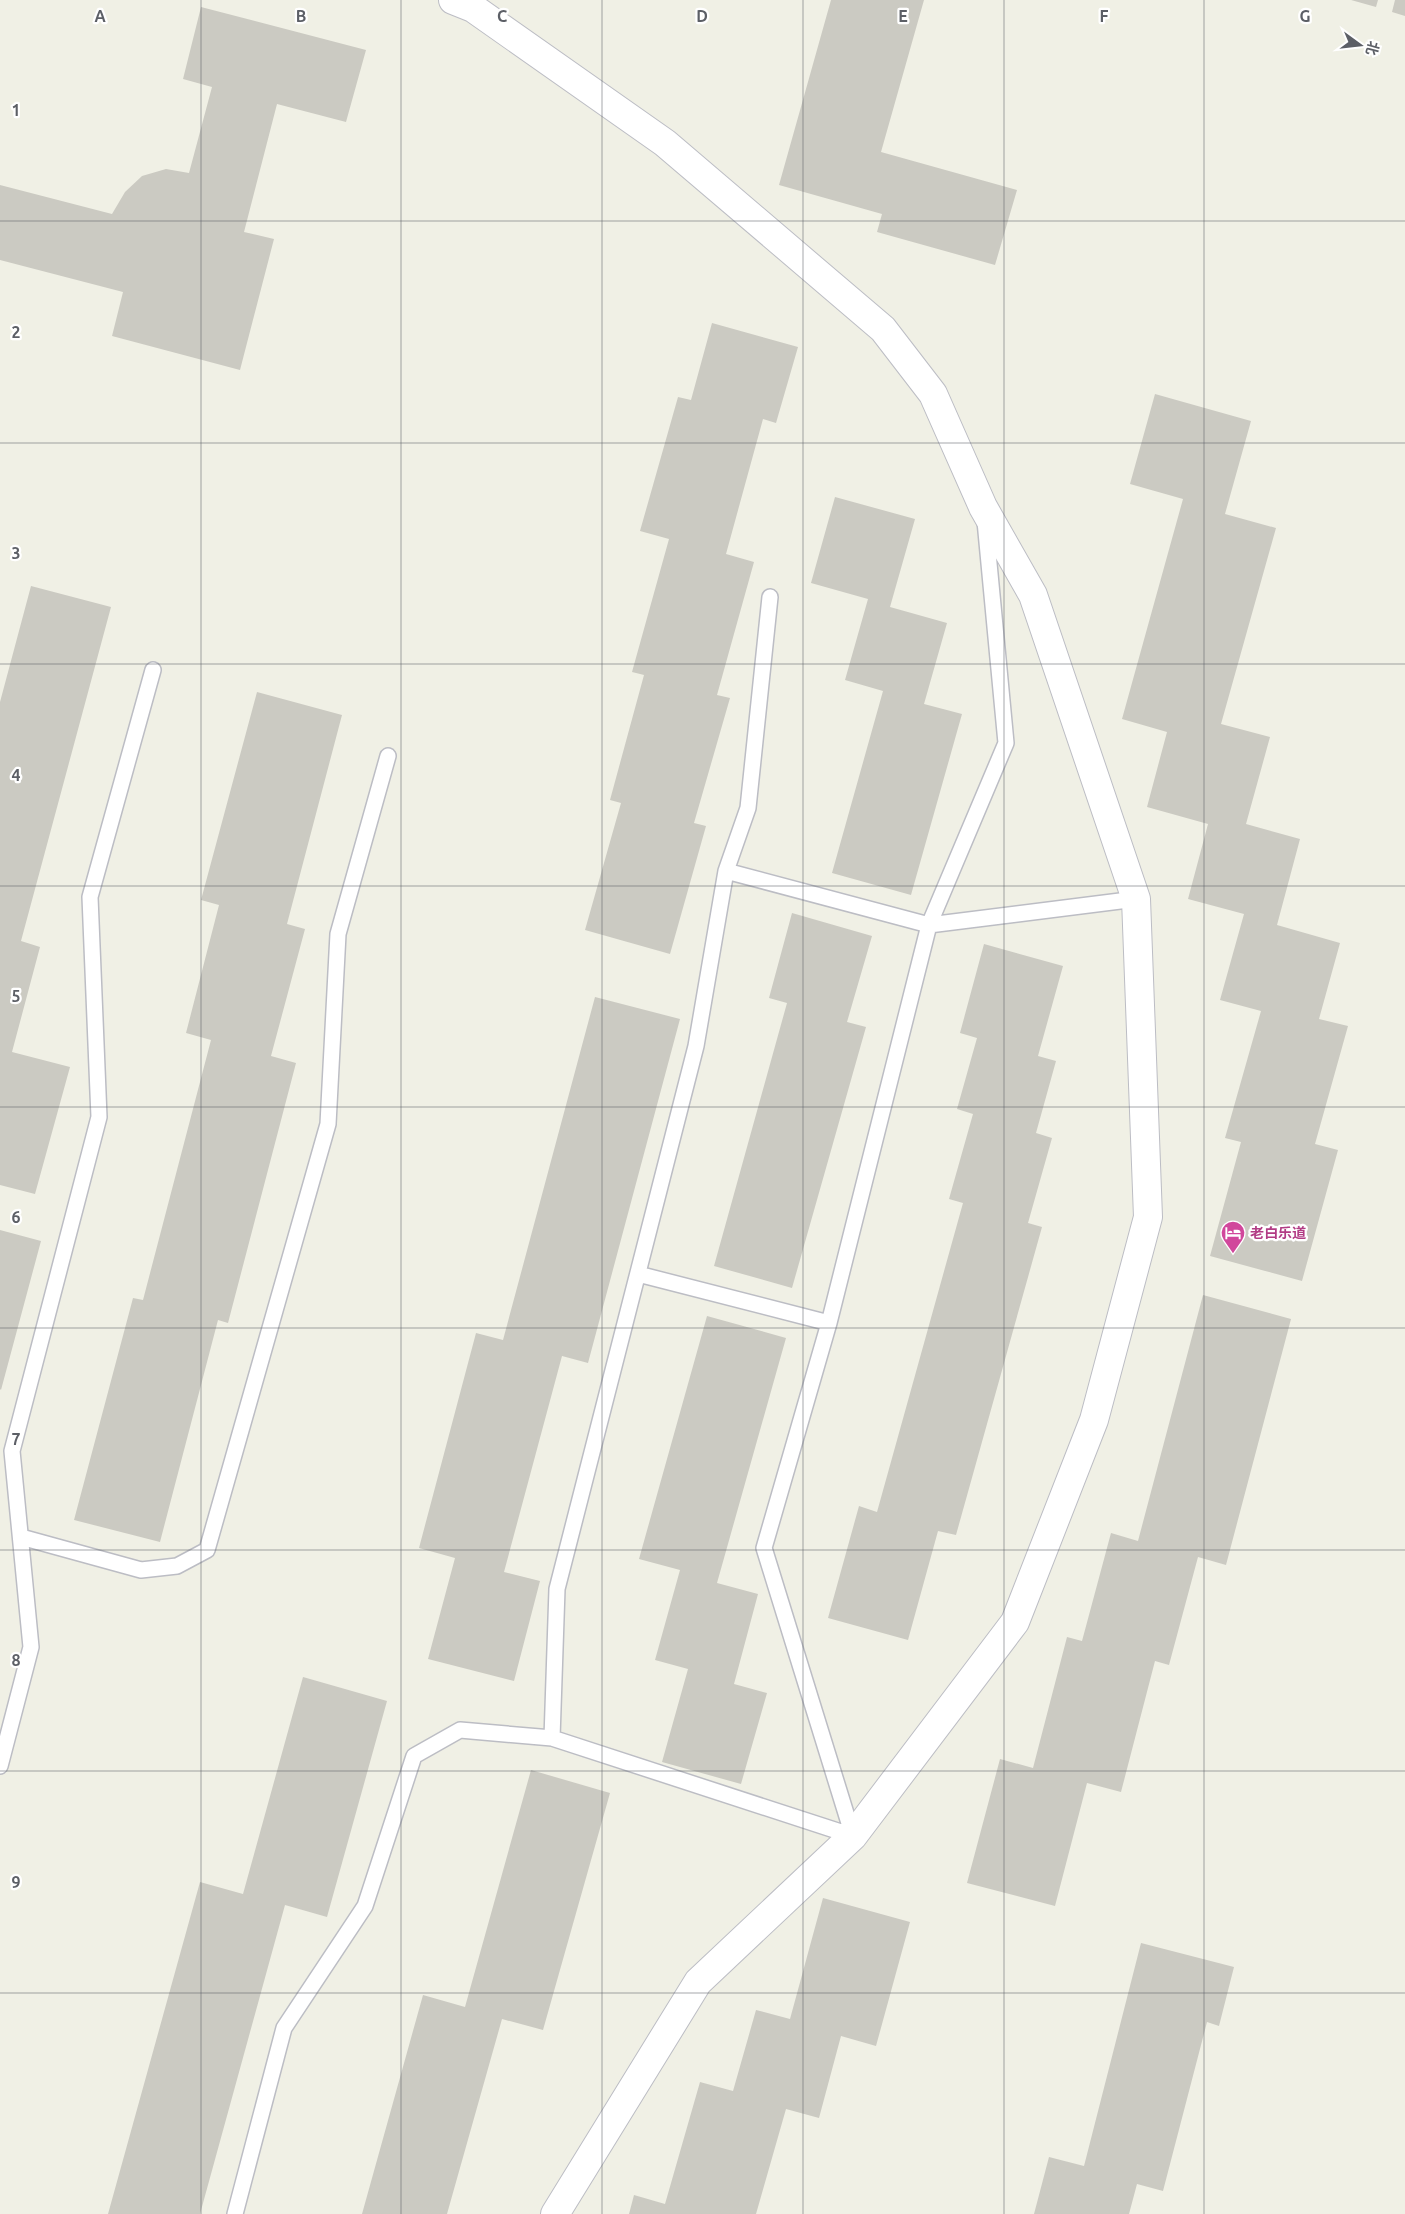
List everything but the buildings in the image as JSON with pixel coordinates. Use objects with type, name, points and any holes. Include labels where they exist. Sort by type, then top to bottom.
[{"type":"street","points":[[453,0],[473,8],[665,143],[883,329],[933,394],[983,507],[1034,596],[1136,899],[1148,1217],[1094,1420],[1016,1622],[853,1836],[698,1982],[555,2214]]},
{"type":"lane","points":[[853,1836],[764,1548],[829,1323],[928,925],[1006,743],[983,507]]},
{"type":"lane","points":[[552,1738],[557,1589],[696,1046],[726,871],[748,808],[770,597]]},
{"type":"lane","points":[[0,1766],[31,1647],[12,1451],[100,1117],[90,897],[153,670]]},
{"type":"lane","points":[[21,1537],[141,1570],[177,1566],[207,1550],[328,1124],[338,934],[388,756]]},
{"type":"lane","points":[[726,871],[928,925],[1136,899]]},
{"type":"lane","points":[[638,1274],[829,1323]]},
{"type":"lane","points":[[235,2214],[284,2028],[365,1906],[414,1756],[460,1730],[552,1738],[853,1836]]},
{"type":"place","name":"老白乐道","points":[[1233,1254]]}]
